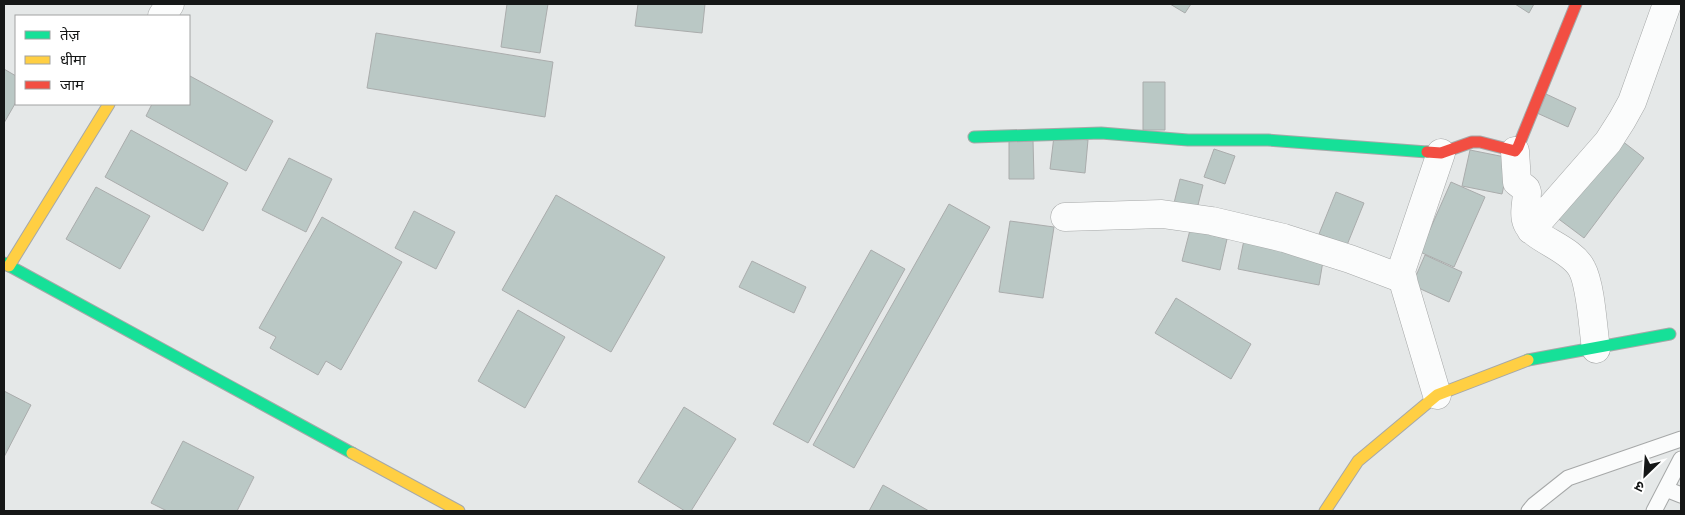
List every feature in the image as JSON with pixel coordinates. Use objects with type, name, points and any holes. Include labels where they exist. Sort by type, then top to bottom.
[{"type":"street","points":[[163,15],[170,4]]},
{"type":"street","points":[[1576,4],[1515,151],[1516,178],[1517,182],[1527,192],[1526,223],[1531,230],[1573,256],[1582,268],[1587,281],[1596,349]]},
{"type":"street","points":[[1531,230],[1608,142],[1622,120],[1632,102],[1668,4]]},
{"type":"street","points":[[108,105],[7,264],[459,511]]},
{"type":"street","points":[[974,137],[1101,134],[1188,140],[1268,140],[1441,153],[1472,142],[1480,142],[1515,151]]},
{"type":"street","points":[[1437,395],[1401,271],[1441,153]]},
{"type":"street","points":[[1064,217],[1162,214],[1212,220],[1294,241],[1350,258],[1403,279]]},
{"type":"street","points":[[1325,511],[1358,461],[1437,395],[1524,362],[1670,334]]},
{"type":"lane","points":[[1529,511],[1534,504],[1568,478],[1681,439]]},
{"type":"lane","points":[[1654,511],[1681,459]]},
{"type":"lane","points":[[1666,489],[1681,495]]},
{"type":"building","points":[[507,4],[548,4],[540,53],[501,47]]},
{"type":"building","points":[[638,4],[705,4],[702,33],[635,26]]},
{"type":"building","points":[[1170,4],[1191,4],[1185,13]]},
{"type":"building","points":[[1515,4],[1534,4],[1529,13]]},
{"type":"building","points":[[376,33],[553,62],[545,117],[367,88]]},
{"type":"building","points":[[4,69],[15,75],[15,104],[4,123]]},
{"type":"building","points":[[190,76],[273,121],[246,171],[146,116],[152,105],[190,105]]},
{"type":"building","points":[[1143,82],[1165,82],[1165,130],[1143,130]]},
{"type":"building","points":[[1546,94],[1576,108],[1568,127],[1537,113]]},
{"type":"building","points":[[131,130],[228,183],[203,231],[105,177]]},
{"type":"building","points":[[1054,136],[1088,140],[1085,173],[1050,169]]},
{"type":"building","points":[[1617,137],[1644,158],[1584,238],[1556,217]]},
{"type":"building","points":[[1009,140],[1033,140],[1034,179],[1009,179]]},
{"type":"building","points":[[1214,149],[1235,156],[1225,184],[1204,177]]},
{"type":"building","points":[[1470,150],[1510,158],[1502,194],[1462,186]]},
{"type":"building","points":[[289,158],[332,179],[306,232],[262,210]]},
{"type":"building","points":[[1180,179],[1203,185],[1196,213],[1173,207]]},
{"type":"building","points":[[1451,182],[1485,197],[1454,267],[1420,252]]},
{"type":"building","points":[[96,187],[150,216],[120,269],[66,239]]},
{"type":"building","points":[[1336,192],[1364,203],[1347,245],[1319,234]]},
{"type":"building","points":[[556,195],[665,257],[611,352],[502,290]]},
{"type":"building","points":[[949,204],[990,227],[854,468],[813,445]]},
{"type":"building","points":[[414,211],[455,232],[436,269],[395,248]]},
{"type":"building","points":[[322,217],[402,262],[341,370],[326,361],[318,375],[270,348],[276,337],[259,328]]},
{"type":"building","points":[[1010,221],[1054,227],[1043,298],[999,292]]},
{"type":"building","points":[[1190,230],[1227,239],[1220,270],[1182,261]]},
{"type":"building","points":[[1244,240],[1324,255],[1319,285],[1238,269]]},
{"type":"building","points":[[871,250],[905,269],[808,443],[773,424]]},
{"type":"building","points":[[1425,255],[1462,272],[1449,302],[1412,285]]},
{"type":"building","points":[[752,261],[806,287],[794,313],[739,287]]},
{"type":"building","points":[[1176,298],[1251,344],[1231,379],[1155,333]]},
{"type":"building","points":[[518,310],[565,337],[525,408],[478,381]]},
{"type":"building","points":[[4,391],[31,405],[4,457]]},
{"type":"building","points":[[684,407],[736,439],[691,511],[685,511],[638,482]]},
{"type":"building","points":[[183,441],[254,477],[237,511],[167,511],[151,503]]},
{"type":"building","points":[[883,485],[929,511],[869,511]]},
{"type":"traffic: fast","points":[[974,137],[1101,133],[1188,140],[1268,140],[1427,152]]},
{"type":"traffic: fast","points":[[4,263],[352,453]]},
{"type":"traffic: fast","points":[[1528,360],[1670,334]]},
{"type":"traffic: slow","points":[[9,266],[108,105]]},
{"type":"traffic: slow","points":[[1325,511],[1358,461],[1437,395],[1528,360]]},
{"type":"traffic: slow","points":[[352,453],[459,511]]},
{"type":"traffic: jam","points":[[1427,152],[1441,153],[1472,142],[1480,142],[1515,151],[1576,4]]}]
